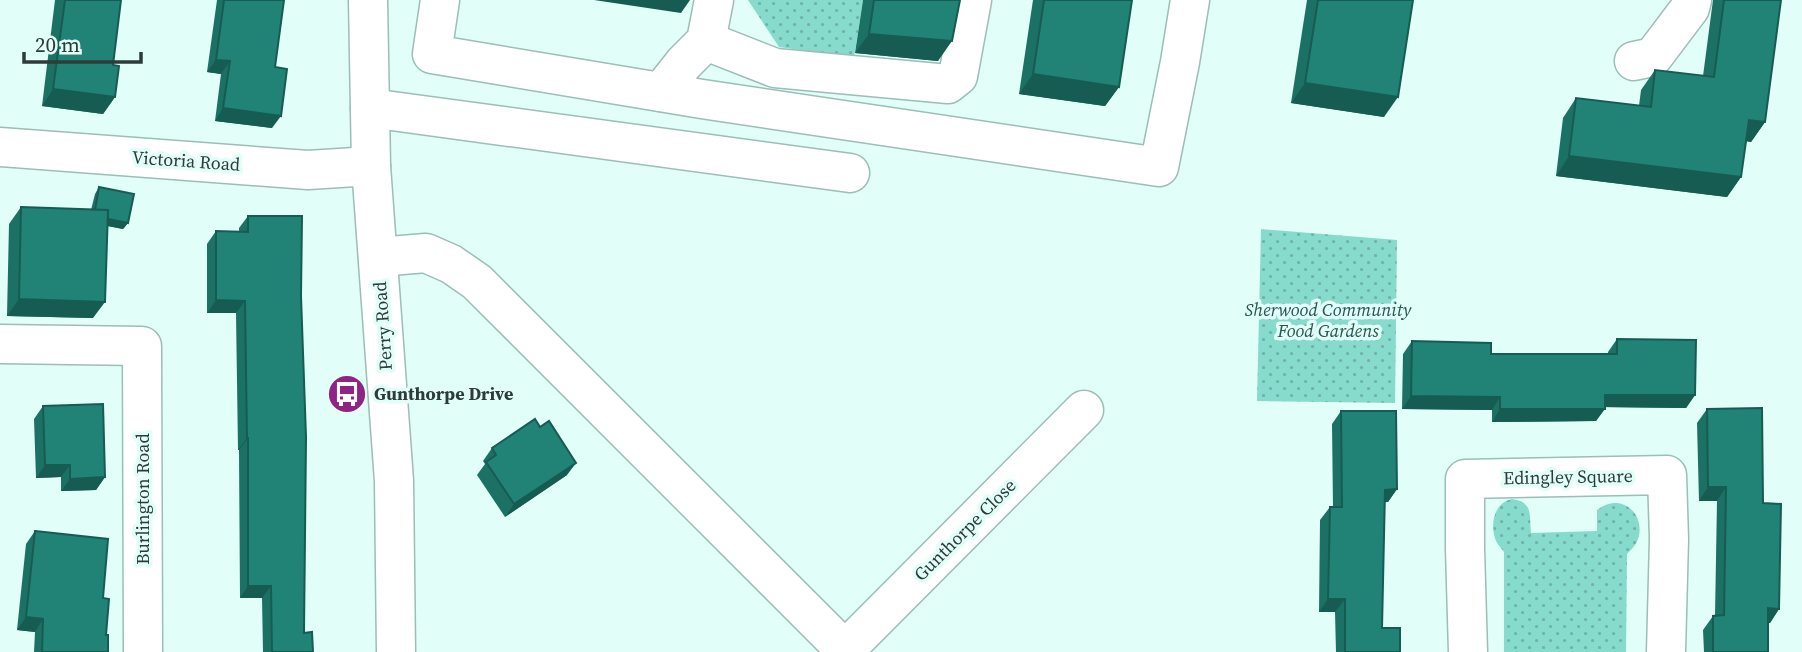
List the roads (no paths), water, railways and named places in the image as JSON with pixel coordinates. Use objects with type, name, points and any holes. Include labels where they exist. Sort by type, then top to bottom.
[{"type":"street","name":"Perry Road","points":[[368,0],[372,166],[394,481],[396,652]]},
{"type":"street","points":[[440,0],[432,54],[661,92],[1159,167],[1190,0]]},
{"type":"street","points":[[661,92],[706,41],[714,0]]},
{"type":"street","points":[[706,41],[775,68],[948,84],[958,76],[972,0]]},
{"type":"street","points":[[1634,61],[1653,57],[1690,8],[1692,0]]},
{"type":"street","points":[[370,108],[850,173]]},
{"type":"street","name":"Victoria Road","points":[[0,147],[308,170],[372,166]]},
{"type":"street","points":[[378,257],[426,253],[451,264],[477,282],[846,651]]},
{"type":"street","name":"Burlington Road","points":[[0,344],[142,346],[143,652]]},
{"type":"street","name":"Gunthorpe Close","points":[[846,651],[1084,410]]},
{"type":"street","name":"Edingley Square","points":[[1468,652],[1465,479],[1667,475],[1669,539],[1666,652]]},
{"type":"place","name":"Gunthorpe Drive","points":[[347,394]]},
{"type":"park label","name":"Sherwood Community Food Gardens","points":[[1328,320]]}]
